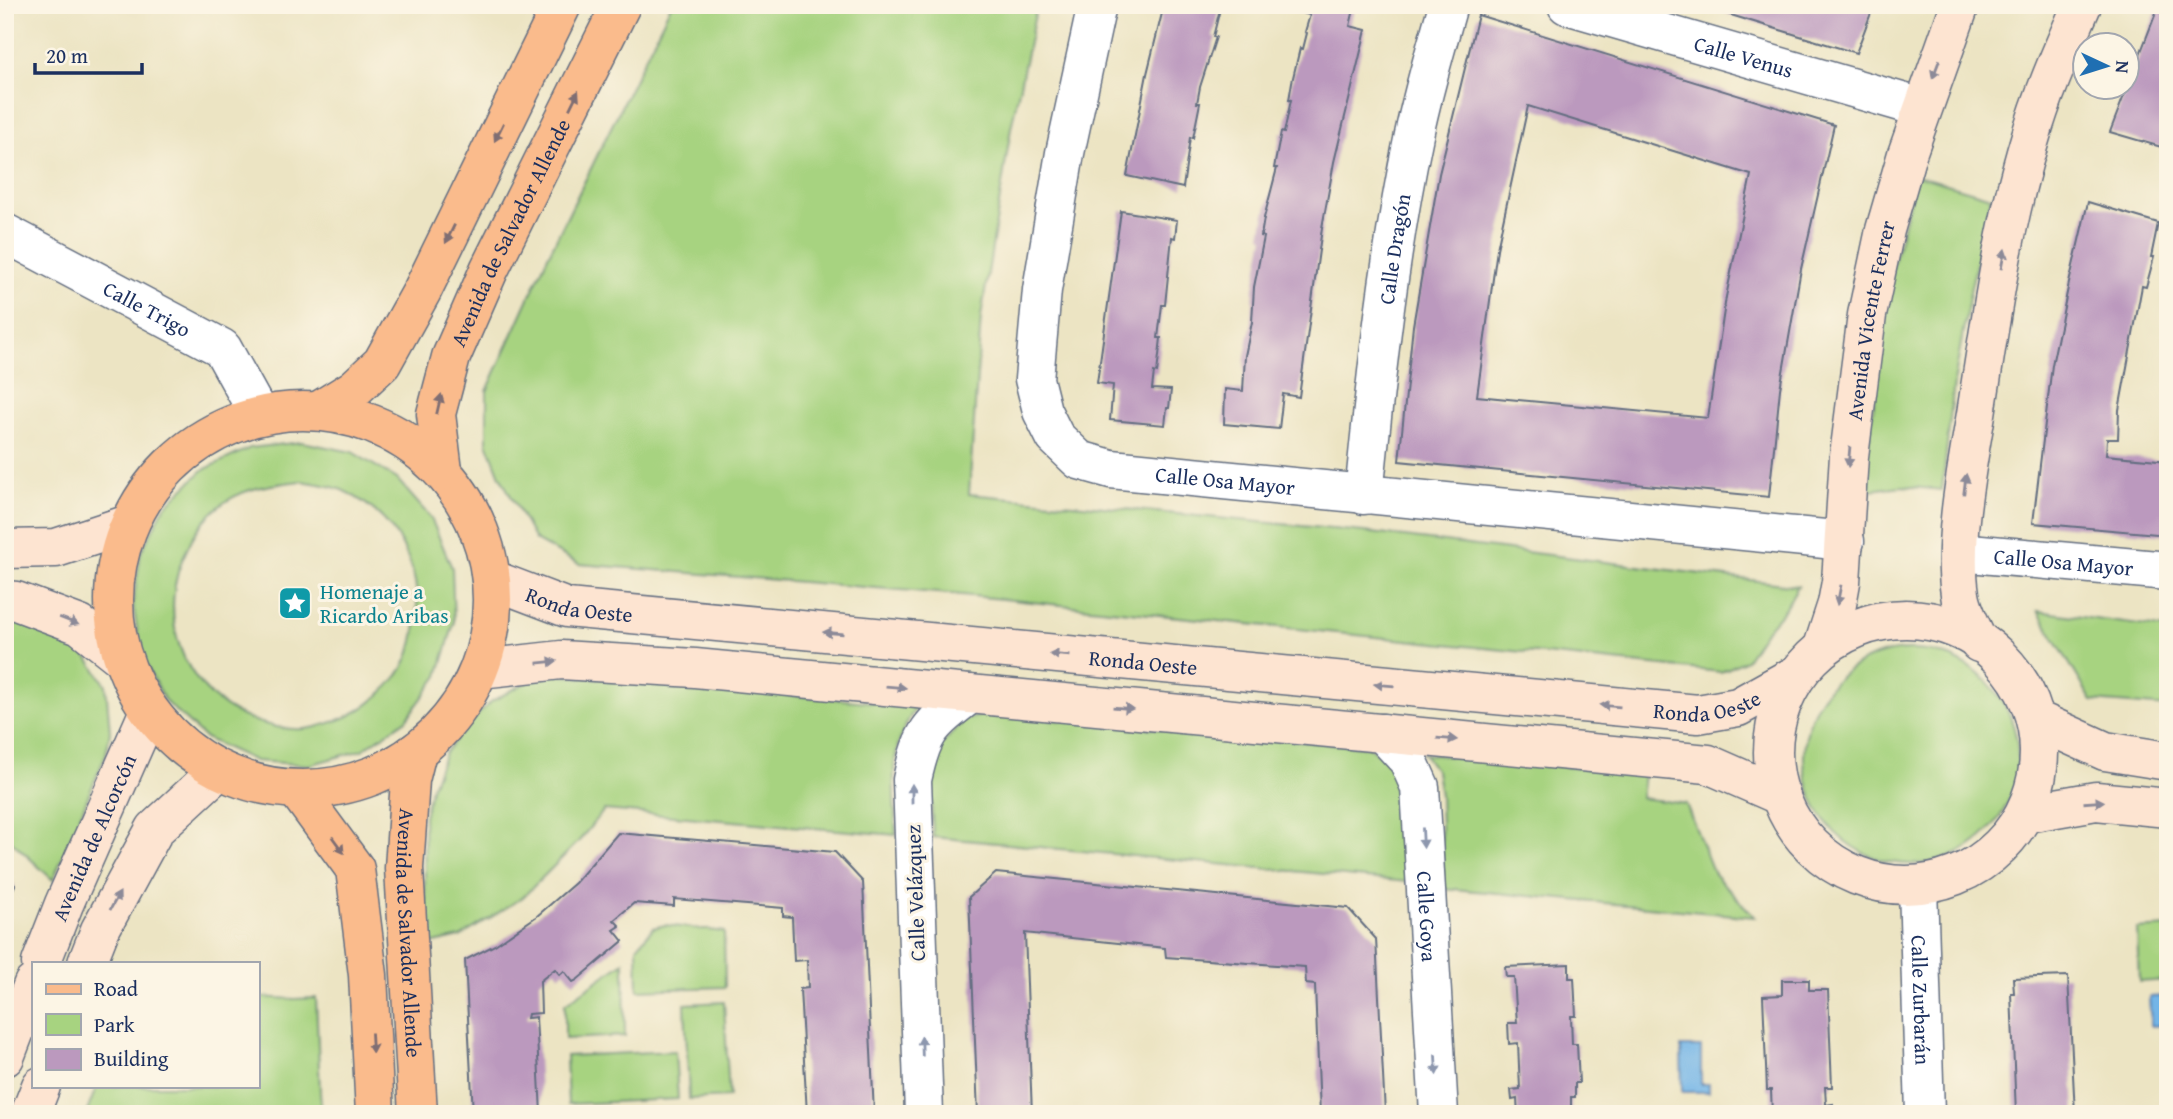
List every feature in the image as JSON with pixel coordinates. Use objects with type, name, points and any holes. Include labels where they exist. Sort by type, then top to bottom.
[{"type":"main road","points":[[320,410],[354,389],[382,363],[422,291],[562,5]]},
{"type":"main road","name":"Avenida de Salvador Allende","points":[[443,471],[436,414],[451,357],[489,270],[621,5]]},
{"type":"main road","name":"Avenida Vicente Ferrer","points":[[1823,647],[1838,604],[1845,541],[1849,456],[1867,314],[1885,230],[1922,108],[1961,5]]},
{"type":"main road","points":[[1979,643],[1960,594],[1959,552],[1965,482],[1989,330],[2017,187],[2030,137],[2082,5]]},
{"type":"main road","points":[[320,410],[365,420],[408,441],[443,471],[466,504],[483,540],[491,579],[491,625],[480,670],[454,715],[417,751],[361,782],[297,790],[257,785],[218,771],[180,745],[149,711],[123,659],[113,614],[116,568],[129,524],[160,474],[205,437],[259,415],[320,410]]},
{"type":"main road","points":[[5,549],[56,548],[129,524]]},
{"type":"main road","name":"Ronda Oeste","points":[[491,579],[567,608],[1698,715],[1738,707],[1792,677]]},
{"type":"main road","points":[[5,600],[16,601],[80,625],[123,659]]},
{"type":"main road","points":[[1908,617],[1932,621],[1979,643],[2014,678],[2039,721],[2041,768],[2027,813],[2008,841],[1982,864],[1951,879],[1918,886],[1867,881],[1822,856],[1788,817],[1772,768],[1774,721],[1792,677],[1823,647],[1861,626],[1884,619],[1908,617]]},
{"type":"main road","points":[[480,670],[561,660],[716,670],[1708,764],[1782,796]]},
{"type":"main road","name":"Avenida de Alcorcón","points":[[41,962],[149,711]]},
{"type":"main road","points":[[2039,721],[2105,751],[2168,761]]},
{"type":"main road","name":"Avenida de Salvador Allende","points":[[417,751],[410,780],[404,868],[418,1114]]},
{"type":"main road","name":"Avenida de Alcorcón","points":[[87,962],[100,930],[155,829],[218,771]]},
{"type":"main road","name":"Avenida de Salvador Allende","points":[[297,790],[355,869],[368,975],[375,1114]]},
{"type":"main road","points":[[2027,813],[2096,801],[2168,808]]},
{"type":"main road","points":[[5,1058],[32,988]]},
{"type":"main road","points":[[30,1114],[40,1088]]},
{"type":"street","name":"Calle Osa Mayor","points":[[1097,5],[1088,35],[1065,153],[1042,290],[1034,379],[1042,411],[1055,437],[1079,460],[1111,469],[1845,541]]},
{"type":"street","name":"Calle Dragón","points":[[1364,495],[1376,375],[1393,251],[1415,133],[1448,5]]},
{"type":"street","name":"Calle Venus","points":[[1567,5],[1922,108]]},
{"type":"street","name":"Calle Trigo","points":[[5,233],[222,348],[259,415]]},
{"type":"street","name":"Calle Osa Mayor","points":[[1959,552],[2168,571]]},
{"type":"street","name":"Calle Velázquez","points":[[925,1114],[912,780],[919,748],[930,728],[970,694]]},
{"type":"street","name":"Calle Goya","points":[[1383,733],[1408,760],[1420,787],[1439,1114]]},
{"type":"street","name":"Calle Zurbarán","points":[[1918,886],[1925,1114]]},
{"type":"green space","points":[[671,5],[1037,5],[1011,128],[981,317],[969,494],[1364,532],[1798,586],[1784,610],[1763,634],[1746,660],[1721,672],[962,595],[579,564],[535,540],[500,476],[487,442],[487,391],[548,256]]},
{"type":"green space","points":[[1916,175],[1991,197],[1954,383],[1942,490],[1902,486],[1862,491],[1892,270]]},
{"type":"green space","points":[[302,442],[352,452],[397,479],[431,518],[452,568],[454,623],[438,676],[406,720],[362,750],[309,765],[255,761],[205,738],[165,701],[141,655],[133,604],[141,552],[165,506],[203,470],[250,448]],"holes":[[[301,481],[342,490],[365,503],[383,519],[398,538],[408,559],[415,582],[417,605],[409,655],[389,686],[369,704],[347,717],[317,727],[287,729],[249,719],[225,706],[206,689],[190,669],[180,647],[174,623],[173,597],[178,572],[188,547],[204,522],[219,506],[233,497],[261,487]]]},
{"type":"green space","points":[[2038,611],[2168,629],[2168,707],[2092,701]]},
{"type":"green space","points":[[5,618],[57,633],[88,658],[106,685],[110,732],[106,754],[53,880],[5,835]]},
{"type":"green space","points":[[1911,650],[1952,658],[1987,681],[2010,716],[2018,757],[2010,798],[1987,833],[1952,856],[1911,864],[1870,856],[1835,833],[1812,798],[1804,757],[1812,716],[1835,681],[1870,658]]},
{"type":"green space","points":[[554,675],[917,706],[907,722],[896,753],[896,835],[604,810],[579,841],[523,897],[460,937],[426,945],[424,816],[431,788],[445,753],[464,728],[492,701],[525,683]]},
{"type":"green space","points":[[986,714],[1369,747],[1391,766],[1401,784],[1405,810],[1408,882],[933,837],[930,773],[934,753],[964,720]]},
{"type":"green space","points":[[1424,754],[1644,774],[1641,798],[1686,804],[1714,874],[1755,917],[1443,888],[1440,795],[1436,771]]},
{"type":"green space","points":[[665,925],[724,932],[725,987],[638,990],[637,947],[653,928]]},
{"type":"green space","points":[[2168,927],[2168,980],[2139,982],[2137,929]]},
{"type":"green space","points":[[624,962],[625,1036],[565,1039],[565,1004]]},
{"type":"green space","points":[[259,997],[316,998],[321,1114],[86,1114],[96,1088],[259,1088]]},
{"type":"green space","points":[[724,1002],[729,1097],[689,1099],[685,1004]]},
{"type":"green space","points":[[675,1051],[678,1099],[568,1104],[566,1056]]},
{"type":"water","points":[[2168,996],[2168,1025],[2151,1026],[2149,997]]},
{"type":"water","points":[[1681,1047],[1701,1047],[1701,1084],[1709,1084],[1709,1092],[1682,1092]]},
{"type":"building","points":[[1164,5],[1221,5],[1213,37],[1216,37],[1200,87],[1197,103],[1200,103],[1193,138],[1190,137],[1183,188],[1127,176]]},
{"type":"building","points":[[1296,5],[1355,5],[1350,26],[1366,30],[1334,162],[1322,228],[1299,397],[1283,394],[1279,429],[1224,424],[1225,389],[1243,391],[1254,287],[1264,237],[1261,236],[1264,218],[1277,168],[1274,168],[1281,132],[1284,133],[1291,100],[1292,82],[1300,48],[1303,49],[1307,33],[1305,32],[1310,15],[1294,11]]},
{"type":"building","points":[[1698,5],[1874,5],[1856,53]]},
{"type":"building","points":[[2159,5],[2168,5],[2168,149],[2110,132],[2122,102],[2142,102],[2142,49]]},
{"type":"building","points":[[1478,15],[1834,125],[1801,269],[1780,389],[1769,497],[1399,461],[1413,326],[1439,174]],"holes":[[[1528,106],[1751,175],[1726,297],[1708,418],[1477,396],[1497,249]]]},
{"type":"building","points":[[2088,202],[2158,223],[2151,257],[2154,257],[2146,287],[2142,286],[2119,410],[2118,439],[2107,439],[2106,455],[2168,461],[2168,535],[2033,523],[2052,365]]},
{"type":"building","points":[[1121,211],[1177,220],[1175,238],[1172,237],[1165,305],[1162,305],[1157,373],[1154,372],[1152,389],[1171,390],[1165,425],[1110,420],[1113,385],[1097,383]]},
{"type":"building","points":[[618,833],[835,852],[863,882],[874,1114],[807,1114],[800,989],[808,988],[807,960],[794,961],[792,917],[783,916],[783,908],[674,899],[674,906],[634,903],[614,920],[620,926],[614,930],[623,941],[577,980],[573,982],[564,971],[560,975],[555,969],[540,981],[541,1013],[528,1014],[527,1018],[536,1017],[541,1114],[473,1114],[465,960],[495,945],[537,916],[575,883]]},
{"type":"building","points":[[996,873],[1348,908],[1376,939],[1385,1114],[1320,1114],[1315,985],[1306,984],[1305,967],[1166,957],[1165,948],[1025,933],[1032,1114],[978,1114],[969,897]]},
{"type":"building","points":[[5,875],[15,885],[5,908]]},
{"type":"building","points":[[1569,964],[1569,978],[1574,978],[1576,1016],[1571,1016],[1572,1044],[1577,1044],[1579,1083],[1575,1083],[1575,1097],[1571,1097],[1571,1114],[1518,1114],[1517,1099],[1512,1100],[1511,1090],[1520,1089],[1518,1043],[1509,1044],[1508,1023],[1517,1023],[1514,977],[1506,977],[1505,967]]},
{"type":"building","points":[[2068,976],[2075,1114],[2016,1114],[2011,993],[2014,993],[2013,978]]},
{"type":"building","points":[[1782,980],[1809,980],[1809,990],[1828,990],[1832,1087],[1825,1087],[1826,1105],[1833,1104],[1834,1114],[1772,1114],[1771,1090],[1767,1090],[1763,996],[1782,995]]},
{"type":"place","name":"Homenaje a Ricardo Aribas","points":[[295,603]]}]
